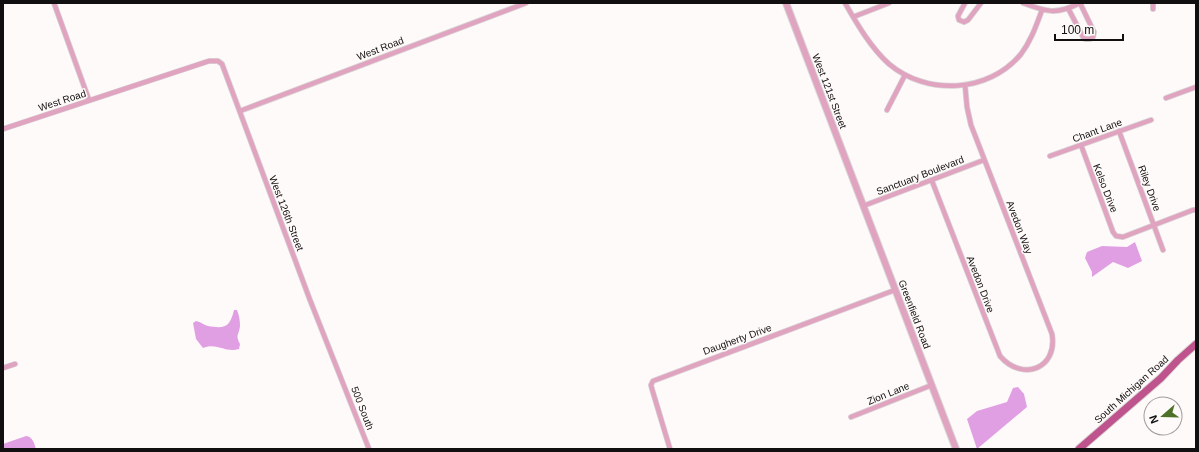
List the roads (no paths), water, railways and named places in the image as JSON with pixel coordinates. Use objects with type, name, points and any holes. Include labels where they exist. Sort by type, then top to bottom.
[{"type":"main road","name":"South Michigan Road","points":[[1079,449],[1161,378],[1196,344]]},
{"type":"street","points":[[54,3],[89,100]]},
{"type":"street","name":"West Road","points":[[240,111],[526,3]]},
{"type":"street","name":"West 121st Street","points":[[786,3],[855,186]]},
{"type":"street","points":[[845,3],[880,55],[890,65],[905,75],[923,82],[944,86],[965,85],[987,79],[1011,64],[1020,55],[1032,38],[1042,10]]},
{"type":"street","points":[[853,17],[889,3]]},
{"type":"street","points":[[965,3],[958,16],[959,20],[962,22],[968,20],[981,3]]},
{"type":"street","points":[[1023,3],[1042,10],[1053,11],[1068,8],[1080,3],[1094,32],[1094,37],[1090,39],[1085,39],[1083,37],[1068,8]]},
{"type":"street","points":[[1153,3],[1153,9]]},
{"type":"street","name":"West Road","points":[[3,129],[209,61],[218,61]]},
{"type":"street","name":"West 126th Street","points":[[218,61],[225,69],[310,300],[339,373]]},
{"type":"street","points":[[887,110],[905,75]]},
{"type":"street","name":"Avedon Way","points":[[965,85],[968,116],[1052,334],[1052,352],[1049,358],[1035,369]]},
{"type":"street","points":[[1166,98],[1196,87]]},
{"type":"street","name":"Chant Lane","points":[[1050,156],[1151,120]]},
{"type":"street","name":"Riley Drive","points":[[1119,132],[1163,250]]},
{"type":"street","name":"Kelso Drive","points":[[1081,145],[1113,232],[1116,236],[1123,237],[1154,225]]},
{"type":"street","name":"Sanctuary Boulevard","points":[[863,206],[984,160]]},
{"type":"street","name":"Avedon Drive","points":[[932,180],[1000,356],[1006,363],[1014,368],[1023,370],[1035,369]]},
{"type":"street","name":"Greenfield Road","points":[[855,186],[956,449]]},
{"type":"street","points":[[1154,225],[1196,210]]},
{"type":"street","name":"Daugherty Drive","points":[[670,449],[652,389],[651,385],[653,381],[895,290]]},
{"type":"street","points":[[3,368],[15,364]]},
{"type":"street","name":"500 South","points":[[339,373],[369,449]]},
{"type":"street","name":"Zion Lane","points":[[851,418],[932,385]]}]
